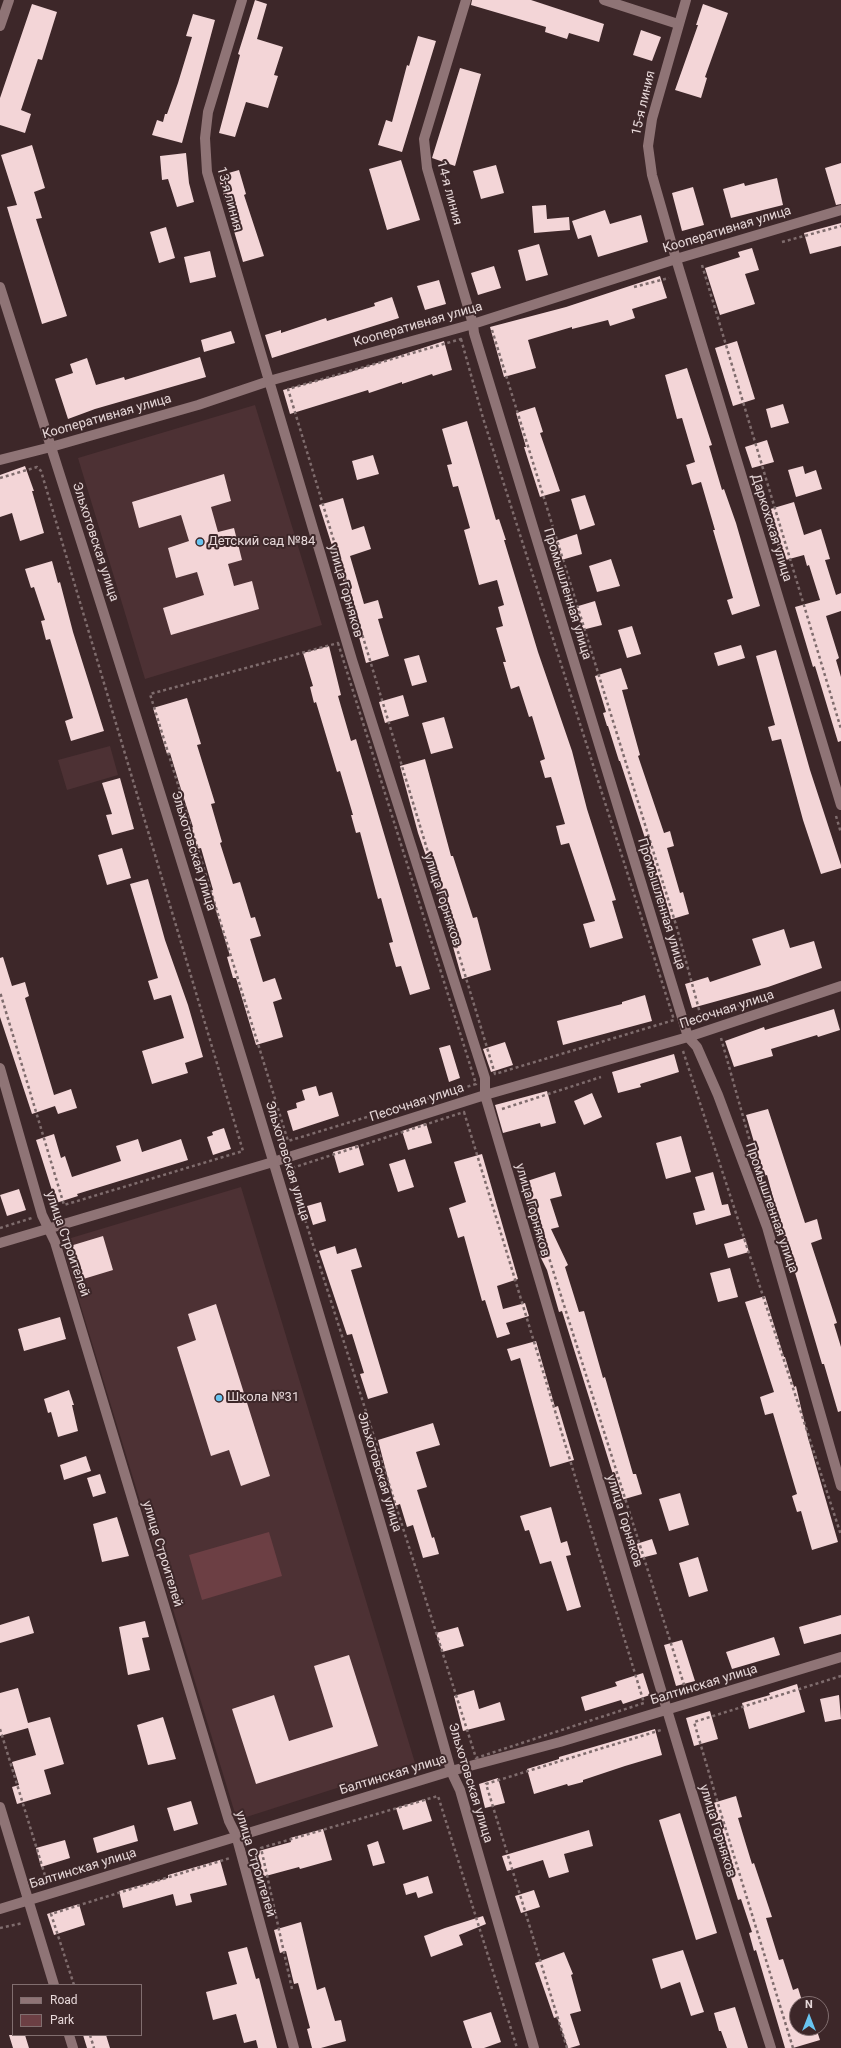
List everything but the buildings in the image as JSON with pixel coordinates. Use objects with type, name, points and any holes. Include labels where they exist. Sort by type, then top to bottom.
[{"type":"street","points":[[0,26],[9,0]]},
{"type":"street","name":"13-я линия","points":[[242,0],[208,112],[205,138],[207,172],[269,381]]},
{"type":"street","name":"14-я линия","points":[[466,0],[424,139],[427,168],[473,324]]},
{"type":"street","points":[[604,0],[678,24]]},
{"type":"street","name":"15-я линия","points":[[676,259],[652,175],[648,146],[652,119],[686,0]]},
{"type":"street","name":"Кооперативная улица","points":[[0,460],[198,405],[269,381],[473,324],[676,259],[841,210]]},
{"type":"street","name":"Даркохская улица","points":[[676,259],[841,805]]},
{"type":"street","name":"Эльхотовская улица","points":[[0,287],[182,857],[410,1622],[452,1771],[460,1790],[534,2048]]},
{"type":"street","name":"Промышленная улица","points":[[473,324],[688,1037],[697,1047],[718,1095],[766,1227],[841,1486]]},
{"type":"street","name":"улица Горняков","points":[[269,381],[352,660],[485,1078],[485,1095],[562,1360],[770,2048]]},
{"type":"street","name":"Песочная улица","points":[[0,1243],[273,1162],[485,1095],[688,1037],[841,986]]},
{"type":"street","name":"улица Строителей","points":[[0,1068],[42,1215],[50,1229],[204,1740],[229,1821],[236,1835],[294,2048]]},
{"type":"street","name":"Балтинская улица","points":[[0,1909],[236,1835],[452,1771],[560,1742],[841,1657]]},
{"type":"street","points":[[0,1807],[54,1984]]},
{"type":"street","points":[[69,2036],[73,2048]]},
{"type":"path","points":[[701,265],[841,729]]},
{"type":"path","points":[[632,288],[669,278]]},
{"type":"path","points":[[491,325],[677,928],[701,1017]]},
{"type":"path","points":[[288,389],[495,1074],[674,1020],[483,418],[461,339],[429,348]]},
{"type":"path","points":[[0,478],[37,467],[41,471],[243,1151],[64,1205],[0,992]]},
{"type":"path","points":[[338,643],[150,694],[288,1141],[476,1084]]},
{"type":"path","points":[[728,1035],[720,1037],[753,1151]]},
{"type":"path","points":[[682,1050],[841,1535]]},
{"type":"path","points":[[504,1116],[502,1108],[607,1074]]},
{"type":"path","points":[[464,1112],[644,1703],[476,1758],[289,1169],[464,1112]]},
{"type":"path","points":[[526,1184],[687,1695]]},
{"type":"path","points":[[793,2048],[718,1808],[694,1722],[841,1676]]},
{"type":"path","points":[[567,2048],[486,1784],[666,1728]]},
{"type":"path","points":[[0,1729],[47,1883],[55,1881]]},
{"type":"path","points":[[293,1991],[262,1848],[438,1796],[517,2048]]},
{"type":"path","points":[[74,1984],[51,1914],[230,1858]]},
{"type":"path","points":[[0,1928],[18,1923],[30,1923]]},
{"type":"path","points":[[90,2036],[94,2048]]},
{"type":"shaded area","name":"Детский сад №84","points":[[255,405],[322,625],[145,679],[78,458]]},
{"type":"shaded area","points":[[110,746],[118,775],[67,790],[58,760]]},
{"type":"shaded area","points":[[241,1187],[415,1763],[237,1820],[61,1241]]},
{"type":"green space","points":[[269,1532],[282,1576],[202,1600],[189,1555]]},
{"type":"place","name":"Детский сад №84","points":[[200,542]]},
{"type":"place","name":"Школа №31","points":[[219,1398]]}]
